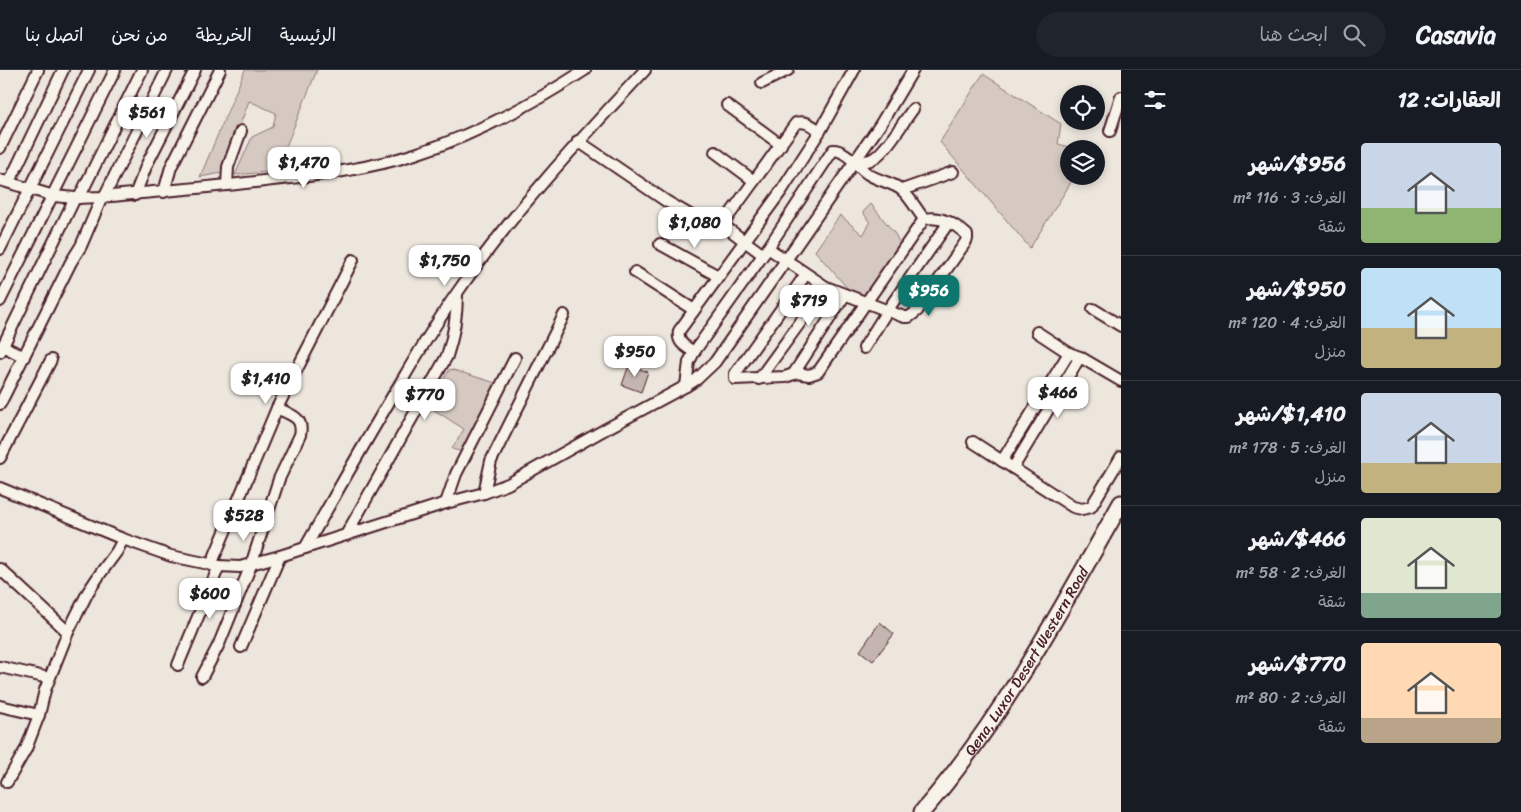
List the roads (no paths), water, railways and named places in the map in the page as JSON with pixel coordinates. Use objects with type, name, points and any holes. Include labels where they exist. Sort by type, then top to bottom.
[{"type":"main road","name":"Qena, Luxor Desert Western Road","points":[[922,812],[959,767],[1006,698],[1121,503]]},
{"type":"street","points":[[0,148],[38,70]]},
{"type":"street","points":[[63,70],[5,181],[54,196],[77,198],[164,192],[316,175],[370,166],[455,140],[496,122],[584,70]]},
{"type":"street","points":[[0,249],[89,70]]},
{"type":"street","points":[[0,301],[54,196],[115,70]]},
{"type":"street","points":[[24,356],[1,350],[142,70]]},
{"type":"street","points":[[0,404],[71,262],[81,246],[166,70]]},
{"type":"street","points":[[136,194],[147,164],[195,70]]},
{"type":"street","points":[[164,192],[174,161],[220,70]]},
{"type":"street","points":[[305,548],[368,437],[436,323],[457,293],[501,234],[578,141],[645,70]]},
{"type":"street","points":[[762,83],[788,70]]},
{"type":"street","points":[[694,352],[682,345],[678,336],[679,331],[782,190],[820,131],[854,70]]},
{"type":"street","points":[[0,488],[172,556],[215,566],[240,567],[508,484],[686,386],[702,375],[715,362],[855,162],[913,70]]},
{"type":"street","points":[[1110,132],[1121,97]]},
{"type":"street","points":[[727,105],[781,145]]},
{"type":"street","points":[[855,162],[873,159],[880,153],[913,109]]},
{"type":"street","points":[[578,141],[651,192],[716,230],[723,225],[796,124],[806,122],[820,131]]},
{"type":"street","points":[[228,185],[228,167],[242,131]]},
{"type":"street","points":[[686,386],[686,374],[694,352],[833,150],[837,150],[855,162],[878,181],[893,185],[902,190],[924,219]]},
{"type":"street","points":[[715,152],[754,181]]},
{"type":"street","points":[[902,190],[953,172]]},
{"type":"street","points":[[723,225],[745,241],[786,261],[806,274],[826,287],[845,295],[865,302],[904,317],[914,314],[967,239],[967,235],[949,222],[932,218],[924,219],[865,302],[818,372],[809,375],[794,373],[785,377],[735,380],[734,377],[806,274]]},
{"type":"street","points":[[864,348],[887,311],[949,222]]},
{"type":"street","points":[[660,244],[718,276]]},
{"type":"street","points":[[178,665],[278,408],[353,260]]},
{"type":"street","points":[[635,272],[694,310]]},
{"type":"street","points":[[759,379],[826,287]]},
{"type":"street","points":[[346,535],[447,356],[454,336],[457,293]]},
{"type":"street","points":[[794,373],[845,295]]},
{"type":"street","points":[[1093,309],[1121,326]]},
{"type":"street","points":[[484,493],[491,461],[564,315]]},
{"type":"street","points":[[1037,332],[1069,354],[1080,357],[1121,381]]},
{"type":"street","points":[[1002,461],[1069,354]]},
{"type":"street","points":[[1013,468],[1080,357]]},
{"type":"street","points":[[446,503],[456,474],[515,358]]},
{"type":"street","points":[[0,458],[51,360]]},
{"type":"street","points":[[202,677],[219,644],[250,564],[274,493],[302,428],[300,421],[294,416],[278,408]]},
{"type":"street","points":[[973,442],[1073,507],[1086,509],[1091,507],[1121,457]]},
{"type":"street","points":[[7,782],[26,749],[39,715],[49,678],[68,632],[88,592],[117,551],[123,538]]},
{"type":"street","points":[[241,648],[280,556]]},
{"type":"street","points":[[0,569],[68,632]]},
{"type":"street","points":[[0,667],[49,678]]},
{"type":"street","points":[[0,706],[39,715]]}]
